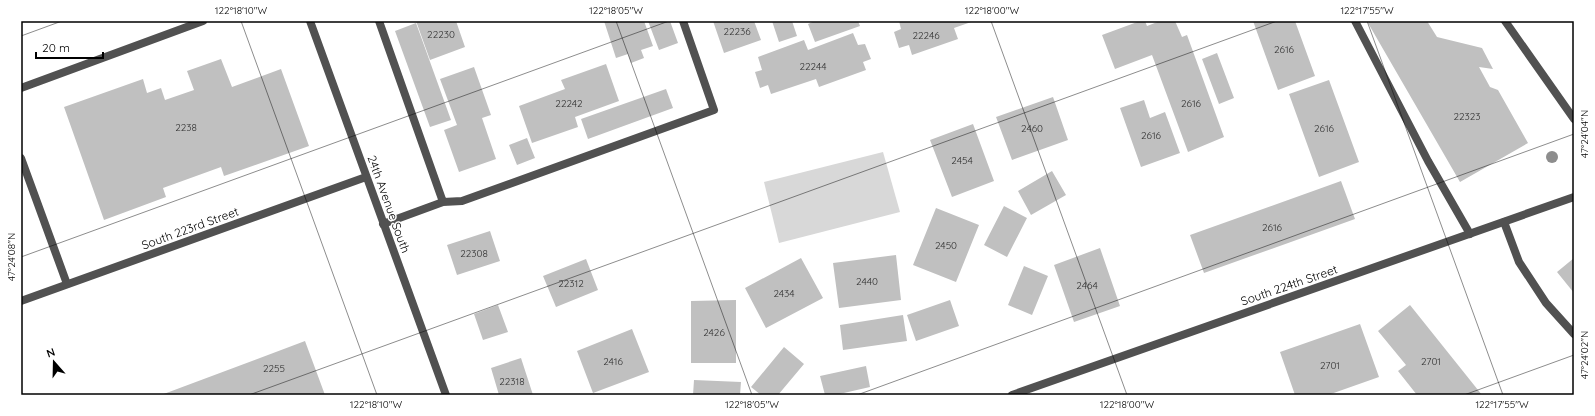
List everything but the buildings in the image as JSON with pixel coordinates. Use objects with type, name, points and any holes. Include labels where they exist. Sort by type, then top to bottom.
[{"type":"street","points":[[21,88],[203,21]]},
{"type":"street","name":"24th Avenue South","points":[[310,21],[446,395]]},
{"type":"street","points":[[379,21],[443,202]]},
{"type":"street","points":[[383,224],[443,202],[462,201],[714,110],[683,21]]},
{"type":"street","points":[[1355,21],[1428,161],[1470,234]]},
{"type":"street","points":[[1505,21],[1574,119]]},
{"type":"street","points":[[21,158],[67,284]]},
{"type":"street","name":"South 223rd Street","points":[[21,301],[366,177]]},
{"type":"street","name":"South 224th Street","points":[[1012,395],[1574,197]]},
{"type":"street","points":[[1504,222],[1519,262],[1546,303],[1574,334]]},
{"type":"shaded area","points":[[883,152],[900,212],[779,243],[764,182]]}]
